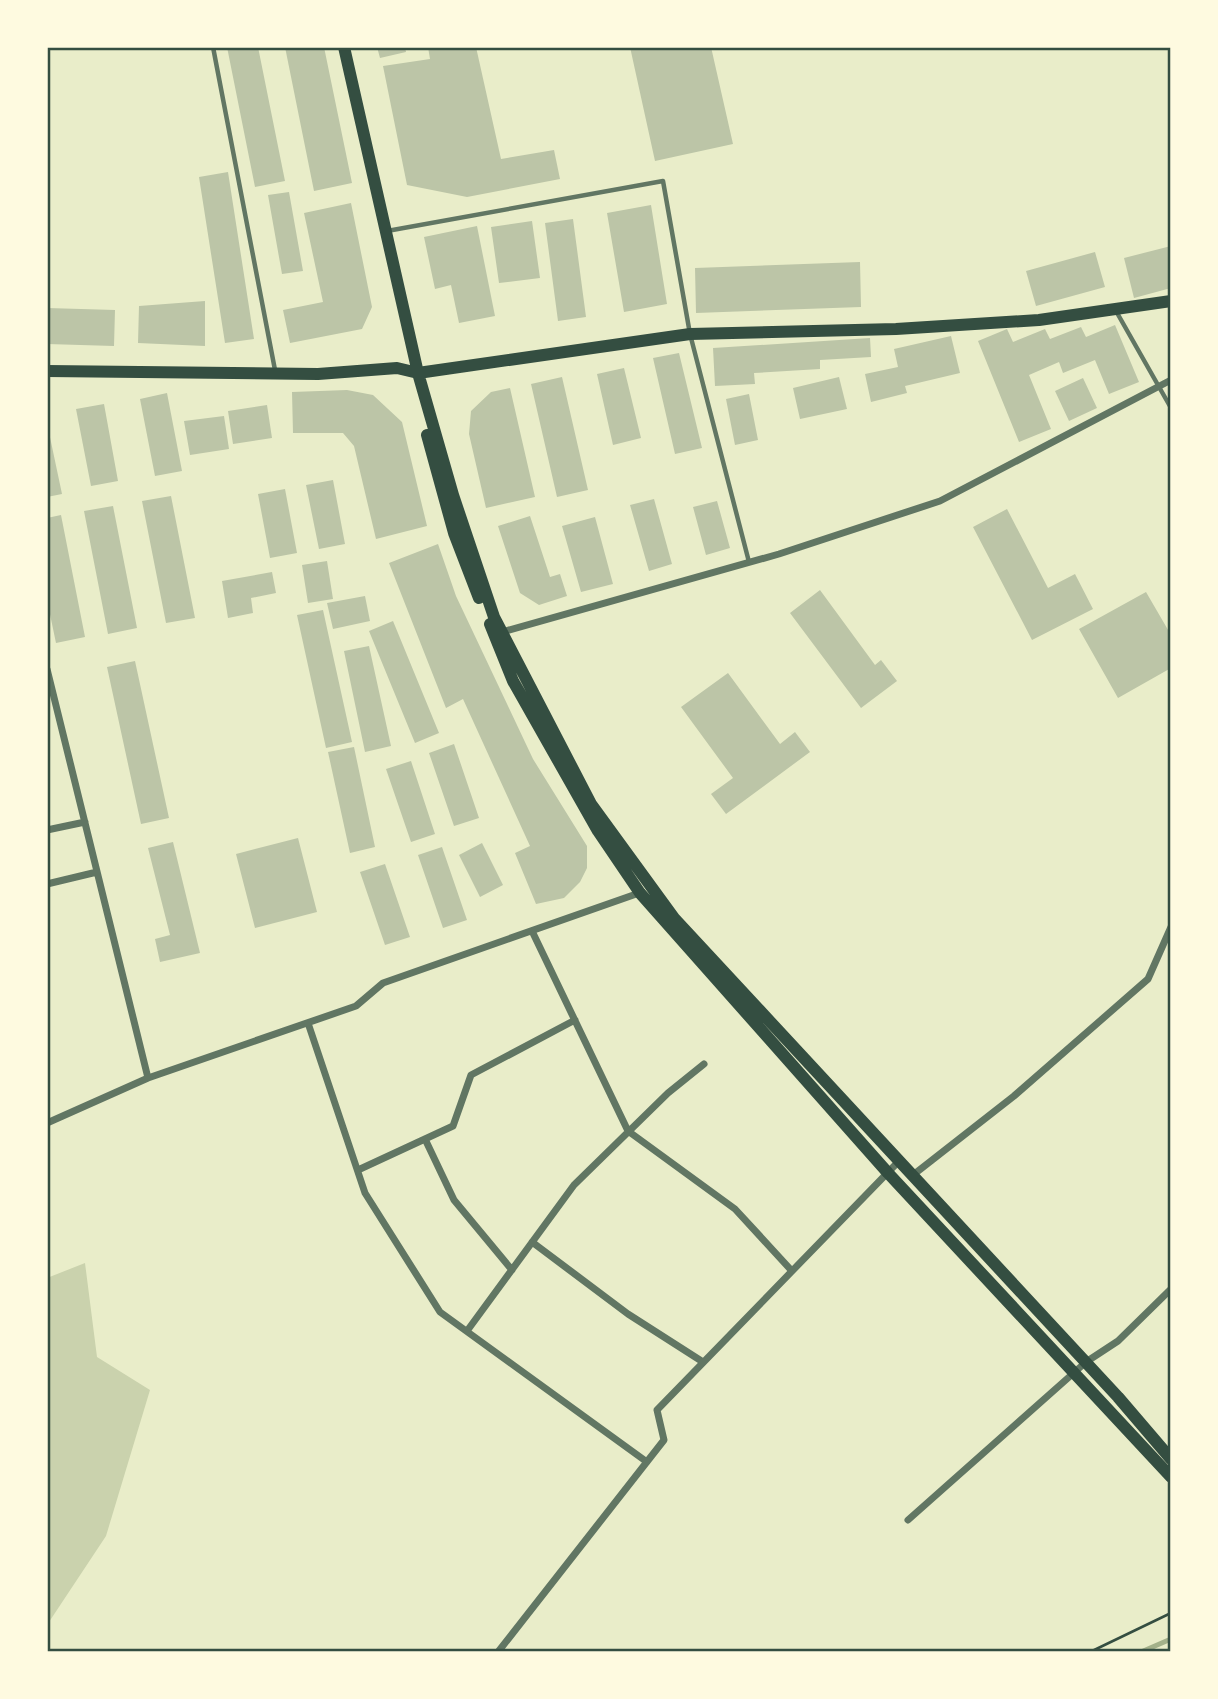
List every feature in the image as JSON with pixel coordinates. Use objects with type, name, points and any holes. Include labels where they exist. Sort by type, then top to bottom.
[{"type":"main road","points":[[344,47],[386,231],[414,372],[454,533],[513,681],[598,831],[646,891],[888,1172],[1171,1476]]},
{"type":"main road","points":[[47,371],[276,374],[397,368],[414,372],[690,334],[896,330],[1039,320],[1171,301]]},
{"type":"main road","points":[[414,372],[494,617],[591,804],[646,891],[1086,1362],[1171,1459]]},
{"type":"street","points":[[502,632],[749,562],[940,501],[1171,380]]},
{"type":"street","points":[[47,669],[148,1078]]},
{"type":"street","points":[[47,830],[85,822]]},
{"type":"street","points":[[47,884],[97,872]]},
{"type":"street","points":[[47,1123],[148,1078],[356,1006],[383,983],[646,891]]},
{"type":"street","points":[[913,1175],[1014,1096],[1148,979],[1171,927]]},
{"type":"street","points":[[532,931],[628,1131],[735,1209],[792,1271]]},
{"type":"street","points":[[358,1170],[453,1126],[471,1075],[575,1020]]},
{"type":"street","points":[[308,1023],[365,1193],[440,1312],[647,1462]]},
{"type":"street","points":[[467,1331],[574,1185],[668,1093],[704,1064]]},
{"type":"street","points":[[425,1139],[454,1200],[512,1270]]},
{"type":"street","points":[[498,1652],[664,1440],[657,1410],[899,1161]]},
{"type":"street","points":[[533,1242],[628,1314],[704,1362]]},
{"type":"street","points":[[908,1520],[1086,1362],[1118,1341],[1171,1289]]},
{"type":"lane","points":[[213,47],[276,374]]},
{"type":"lane","points":[[386,231],[663,181],[690,334],[749,562]]},
{"type":"lane","points":[[1116,310],[1157,388],[1171,408]]},
{"type":"path","points":[[1090,1652],[1171,1613]]},
{"type":"green space","points":[[85,1263],[97,1357],[150,1390],[106,1536],[47,1625],[47,1278]]},
{"type":"building","points":[[227,47],[258,47],[285,181],[255,187]]},
{"type":"building","points":[[285,47],[324,47],[352,183],[314,191]]},
{"type":"building","points":[[377,47],[405,47],[406,52],[380,58]]},
{"type":"building","points":[[428,47],[476,47],[501,159],[554,150],[560,179],[467,197],[407,185],[383,66],[430,59]]},
{"type":"building","points":[[630,47],[711,47],[733,144],[655,161]]},
{"type":"building","points":[[228,172],[254,339],[225,343],[199,177]]},
{"type":"building","points":[[289,192],[303,271],[282,274],[268,195]]},
{"type":"building","points":[[351,203],[372,307],[362,329],[290,343],[283,310],[323,302],[304,213]]},
{"type":"building","points":[[651,205],[667,304],[624,312],[607,213]]},
{"type":"building","points":[[573,219],[586,317],[558,321],[545,223]]},
{"type":"building","points":[[532,221],[540,278],[499,283],[491,227]]},
{"type":"building","points":[[477,226],[495,316],[459,323],[451,285],[435,289],[424,237]]},
{"type":"building","points":[[1171,246],[1171,288],[1134,298],[1124,258]]},
{"type":"building","points":[[1095,252],[1105,287],[1036,306],[1026,271]]},
{"type":"building","points":[[860,262],[861,307],[696,313],[695,268]]},
{"type":"building","points":[[205,301],[205,346],[138,343],[139,306]]},
{"type":"building","points":[[47,308],[115,310],[114,346],[47,344]]},
{"type":"building","points":[[1115,325],[1139,382],[1109,394],[1095,360],[1063,373],[1059,362],[1029,375],[1051,429],[1019,442],[978,341],[1007,329],[1013,342],[1045,329],[1050,339],[1081,327],[1086,337]]},
{"type":"building","points":[[951,336],[960,373],[905,386],[907,393],[871,402],[865,374],[898,367],[894,349]]},
{"type":"building","points":[[870,338],[871,357],[820,360],[820,369],[754,373],[755,384],[715,386],[713,348]]},
{"type":"building","points":[[679,353],[702,448],[675,454],[653,358]]},
{"type":"building","points":[[624,368],[641,438],[613,445],[597,374]]},
{"type":"building","points":[[562,377],[588,490],[557,497],[531,384]]},
{"type":"building","points":[[839,377],[847,409],[800,419],[793,388]]},
{"type":"building","points":[[1083,378],[1097,408],[1069,421],[1055,391]]},
{"type":"building","points":[[510,388],[535,497],[486,508],[469,434],[471,411],[491,392]]},
{"type":"building","points":[[347,390],[373,395],[402,422],[427,526],[376,539],[354,446],[343,433],[293,433],[292,392]]},
{"type":"building","points":[[167,393],[182,471],[155,476],[140,399]]},
{"type":"building","points":[[749,394],[758,440],[735,445],[726,399]]},
{"type":"building","points":[[104,404],[118,481],[91,486],[76,409]]},
{"type":"building","points":[[267,405],[272,438],[233,444],[228,411]]},
{"type":"building","points":[[224,416],[229,449],[190,455],[184,421]]},
{"type":"building","points":[[47,423],[62,494],[47,497]]},
{"type":"building","points":[[333,480],[345,544],[319,549],[306,485]]},
{"type":"building","points":[[285,489],[297,553],[270,558],[258,494]]},
{"type":"building","points":[[171,496],[195,618],[166,623],[142,501]]},
{"type":"building","points":[[654,499],[672,564],[649,571],[630,505]]},
{"type":"building","points":[[717,501],[730,548],[706,555],[693,507]]},
{"type":"building","points":[[113,506],[137,628],[108,634],[84,511]]},
{"type":"building","points":[[1007,509],[1048,588],[1075,574],[1093,609],[1032,640],[973,527]]},
{"type":"building","points":[[61,515],[85,637],[56,643],[47,600],[47,518]]},
{"type":"building","points":[[530,516],[550,577],[560,574],[567,596],[539,605],[520,593],[498,526]]},
{"type":"building","points":[[595,517],[613,584],[581,592],[562,526]]},
{"type":"building","points":[[438,544],[456,596],[533,759],[587,846],[587,868],[580,882],[564,898],[536,904],[515,853],[530,846],[463,699],[446,708],[389,563]]},
{"type":"building","points":[[327,561],[333,599],[308,603],[302,565]]},
{"type":"building","points":[[272,572],[276,593],[251,598],[253,613],[228,618],[222,581]]},
{"type":"building","points":[[820,590],[875,665],[881,660],[897,681],[861,708],[790,613]]},
{"type":"building","points":[[1146,592],[1171,635],[1171,668],[1118,698],[1079,629]]},
{"type":"building","points":[[365,596],[370,621],[333,629],[327,603]]},
{"type":"building","points":[[323,610],[352,742],[326,748],[297,615]]},
{"type":"building","points":[[393,621],[439,733],[415,743],[369,631]]},
{"type":"building","points":[[369,646],[391,746],[365,752],[344,651]]},
{"type":"building","points":[[135,661],[169,818],[141,824],[107,667]]},
{"type":"building","points":[[728,673],[780,744],[795,732],[810,752],[726,814],[711,794],[733,778],[681,707]]},
{"type":"building","points":[[454,744],[479,818],[454,826],[429,753]]},
{"type":"building","points":[[354,747],[375,847],[350,853],[328,752]]},
{"type":"building","points":[[411,761],[435,834],[411,842],[386,769]]},
{"type":"building","points":[[298,838],[317,912],[255,928],[236,854]]},
{"type":"building","points":[[173,842],[200,953],[160,962],[155,939],[170,935],[148,848]]},
{"type":"building","points":[[482,843],[503,885],[480,897],[459,855]]},
{"type":"building","points":[[442,847],[467,920],[443,928],[418,855]]},
{"type":"building","points":[[385,864],[410,937],[385,945],[360,872]]},
{"type":"waterway","points":[[1141,1652],[1171,1639]]}]
